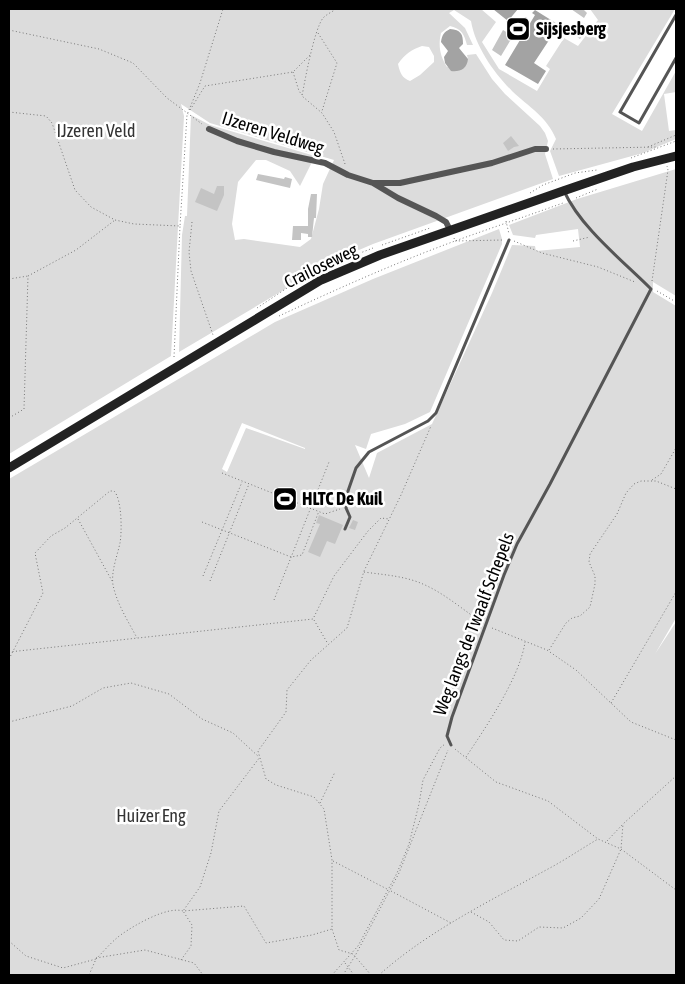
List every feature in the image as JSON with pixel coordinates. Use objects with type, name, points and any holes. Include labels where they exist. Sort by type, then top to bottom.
[{"type":"main road","name":"Crailoseweg","points":[[9,468],[321,280],[380,255],[450,230],[633,167],[676,156]]},
{"type":"street","name":"IJzeren Veldweg","points":[[209,129],[237,141],[274,152],[325,163],[348,175],[373,183],[446,222],[450,230]]},
{"type":"street","points":[[373,183],[400,183],[535,150],[546,149]]},
{"type":"lane","points":[[676,15],[620,112],[639,124],[676,60]]},
{"type":"lane","points":[[563,191],[568,202],[596,236],[650,289]]},
{"type":"lane","points":[[345,529],[350,517],[346,508],[348,491],[356,468],[369,452],[428,421],[436,413],[509,240]]},
{"type":"lane","name":"Weg langs de Twaalf Schepels","points":[[450,745],[448,736],[452,718],[518,544],[650,289]]},
{"type":"path","points":[[179,365],[174,358],[180,226],[188,115],[223,9]]},
{"type":"path","points":[[302,96],[307,68],[320,24],[324,17],[336,9]]},
{"type":"path","name":"IJzeren Veldweg","points":[[9,30],[99,49],[133,63],[167,98],[209,129]]},
{"type":"path","points":[[318,33],[337,63],[322,113]]},
{"type":"path","points":[[188,115],[204,86],[293,72],[312,53]]},
{"type":"path","points":[[293,72],[298,91],[322,113],[334,132],[348,175]]},
{"type":"path","points":[[9,112],[46,116],[52,123],[75,190],[91,206],[115,220],[134,224],[180,226]]},
{"type":"path","points":[[647,148],[650,145],[676,135]]},
{"type":"path","points":[[624,161],[676,141]]},
{"type":"path","points":[[546,149],[660,147]]},
{"type":"path","points":[[650,289],[668,166]]},
{"type":"path","points":[[530,193],[543,185],[576,173],[601,168]]},
{"type":"path","name":"Crailoseweg","points":[[280,316],[341,287],[455,241],[568,202],[601,187]]},
{"type":"path","points":[[9,279],[28,276],[76,250],[115,220]]},
{"type":"path","points":[[192,222],[188,252],[191,271],[205,314],[217,342]]},
{"type":"path","points":[[507,224],[509,240]]},
{"type":"path","points":[[573,241],[596,236]]},
{"type":"path","points":[[455,241],[509,240],[542,253],[598,267],[658,291],[676,302]]},
{"type":"path","points":[[9,418],[24,409],[28,276]]},
{"type":"path","points":[[371,975],[353,954],[339,950],[332,929],[332,860],[324,809],[314,796],[276,785],[266,780],[258,751],[286,712],[287,690],[311,660],[347,628],[364,571],[401,495],[436,413]]},
{"type":"path","points":[[651,481],[661,474],[676,448]]},
{"type":"path","points":[[274,600],[329,462]]},
{"type":"path","points":[[222,473],[325,514],[346,508]]},
{"type":"path","points":[[203,576],[242,481]]},
{"type":"path","points":[[548,651],[566,623],[572,618],[580,616],[590,607],[596,584],[589,562],[590,554],[617,514],[626,493],[634,484],[641,481],[651,481],[676,489]]},
{"type":"path","points":[[210,581],[249,484]]},
{"type":"path","points":[[9,659],[43,593],[35,553],[51,536],[65,528],[110,491],[114,491],[117,494],[121,508],[120,542],[113,574],[113,584]]},
{"type":"path","points":[[202,522],[291,557],[302,555],[319,511]]},
{"type":"path","points":[[78,518],[109,572],[118,603],[138,638]]},
{"type":"path","points":[[313,619],[334,576],[356,546],[381,518],[388,519]]},
{"type":"path","points":[[364,571],[406,578],[425,585],[448,598],[486,626],[548,651],[576,670],[631,722],[676,740]]},
{"type":"path","points":[[611,704],[676,592]]},
{"type":"path","points":[[9,652],[313,619]]},
{"type":"path","points":[[313,619],[328,644]]},
{"type":"path","points":[[466,758],[512,681],[523,654],[525,641]]},
{"type":"path","points":[[9,722],[72,706],[103,688],[131,683],[169,694],[202,719],[233,733],[260,757]]},
{"type":"path","points":[[343,975],[355,956],[389,890],[408,844],[419,804],[423,780],[440,748],[449,740]]},
{"type":"path","points":[[332,975],[353,954],[399,873],[450,745],[496,782],[548,801],[598,839],[621,849],[676,890]]},
{"type":"path","points":[[183,910],[200,887],[211,853],[219,811],[260,757]]},
{"type":"path","points":[[320,803],[335,772]]},
{"type":"path","points":[[607,842],[623,824],[676,776]]},
{"type":"path","points":[[470,912],[489,922],[504,940],[518,941],[539,927],[563,928],[581,918],[599,899],[621,849],[623,824]]},
{"type":"path","points":[[379,975],[390,965],[452,923],[598,839]]},
{"type":"path","points":[[332,860],[452,923]]},
{"type":"path","points":[[89,975],[96,958],[121,935],[159,914],[178,909],[244,906],[266,943],[312,935],[332,929]]},
{"type":"path","points":[[181,960],[191,946],[192,926],[183,910]]},
{"type":"path","points":[[9,941],[26,956],[63,968],[96,958],[145,950],[194,963],[202,975]]},
{"type":"path","points":[[345,962],[354,975]]},
{"type":"green space","name":"IJzeren Veld","points":[[9,9],[481,9],[496,22],[482,42],[499,69],[537,91],[550,69],[546,66],[564,38],[578,46],[598,20],[590,9],[675,9],[612,114],[642,131],[676,71],[676,92],[664,94],[669,131],[676,130],[676,139],[643,153],[559,176],[550,151],[556,139],[548,124],[512,91],[492,68],[481,49],[471,21],[454,10],[449,13],[465,28],[473,45],[467,45],[462,32],[454,27],[450,26],[441,33],[440,51],[447,67],[468,59],[467,55],[476,54],[492,79],[505,94],[540,126],[545,133],[548,141],[545,154],[553,179],[373,244],[331,262],[179,352],[182,235],[185,216],[187,216],[191,115],[210,125],[315,156],[300,186],[290,171],[266,160],[256,160],[238,182],[232,224],[235,240],[244,239],[300,247],[311,239],[323,184],[334,160],[210,123],[181,104],[184,116],[171,356],[9,454]],"holes":[[[422,46],[429,47],[434,56],[434,62],[420,75],[410,81],[405,78],[398,64],[415,49]]]},
{"type":"green space","name":"Huizer Eng","points":[[676,169],[676,296],[653,282],[653,292],[676,306],[676,618],[655,654],[676,622],[676,975],[9,975],[9,479],[275,322],[373,279],[499,229],[502,244],[430,412],[405,424],[371,434],[366,449],[355,445],[369,478],[377,453],[432,424],[512,245],[535,246],[536,251],[580,247],[578,229],[536,235],[535,238],[513,235],[509,225],[577,199]],"holes":[[[242,423],[305,448],[246,428],[227,472],[222,469]]]},
{"type":"shaded area","points":[[493,9],[518,9],[508,21]]},
{"type":"shaded area","points":[[535,10],[559,25],[534,63],[546,71],[538,84],[505,65],[535,15],[532,13]]},
{"type":"shaded area","points":[[450,29],[461,33],[463,44],[459,48],[468,59],[465,67],[457,71],[451,71],[445,63],[444,57],[448,51],[441,42],[446,31]]},
{"type":"building","points":[[571,9],[583,9],[587,13],[584,18]]},
{"type":"building","points":[[581,22],[589,26],[580,39],[573,34]]},
{"type":"building","points":[[503,30],[513,36],[501,56],[492,50]]},
{"type":"building","points":[[511,136],[519,146],[508,151],[503,143]]},
{"type":"building","points":[[258,174],[292,179],[290,188],[256,180]]},
{"type":"building","points":[[217,186],[224,186],[224,195],[217,211],[195,202],[201,188],[214,194]]},
{"type":"building","points":[[311,194],[317,194],[316,218],[314,218],[312,237],[301,233],[301,240],[292,240],[293,226],[308,226],[308,209]]},
{"type":"building","points":[[319,515],[343,525],[335,544],[327,541],[320,557],[308,552],[320,524],[316,523]]},
{"type":"building","points":[[353,520],[358,522],[355,530],[349,528]]},
{"type":"place","name":"Sijsjesberg","points":[[518,29]]},
{"type":"place","name":"HLTC De Kuil","points":[[285,499]]}]
